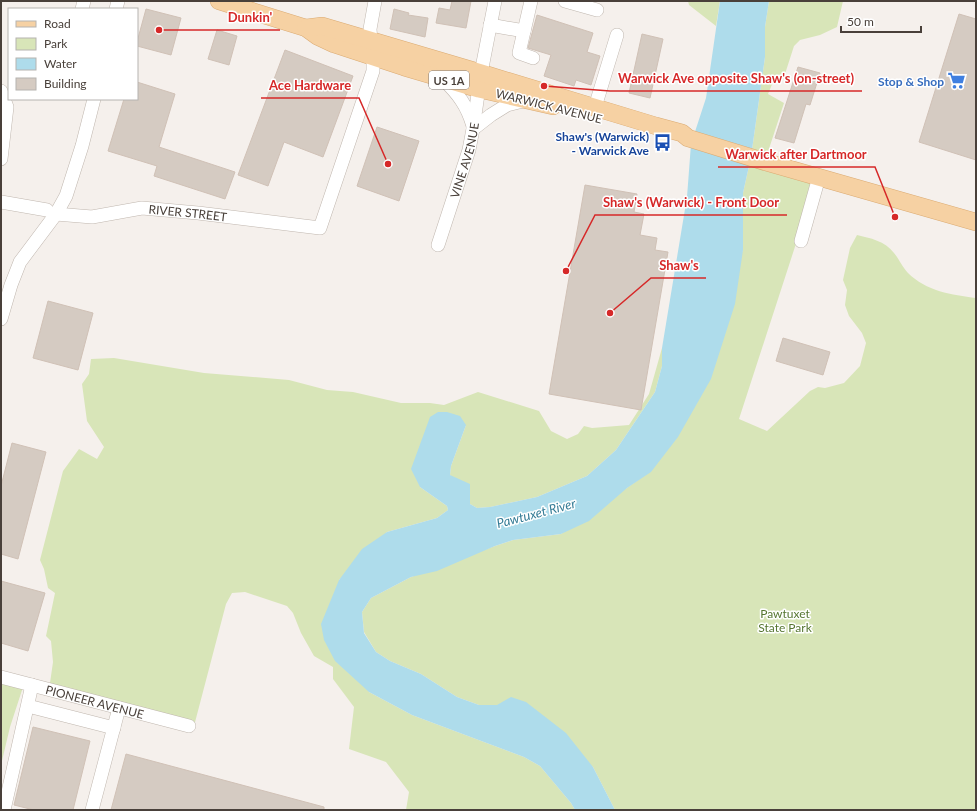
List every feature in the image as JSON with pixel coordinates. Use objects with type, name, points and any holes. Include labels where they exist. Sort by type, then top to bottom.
[{"type":"main road","name":"WARWICK AVENUE","points":[[218,1],[306,28],[317,36],[334,44],[372,48],[480,81],[527,100],[680,140],[690,139]]},
{"type":"main road","name":"WARWICK AVENUE","points":[[372,48],[442,78],[480,81],[548,94],[682,133],[690,139]]},
{"type":"main road","points":[[690,139],[976,222]]},
{"type":"street","points":[[372,48],[370,29],[375,1]]},
{"type":"street","name":"VINE AVENUE","points":[[438,245],[469,150],[495,1]]},
{"type":"street","points":[[531,1],[519,53],[533,58]]},
{"type":"street","points":[[565,1],[597,10]]},
{"type":"street","points":[[490,25],[524,31]]},
{"type":"street","points":[[595,107],[617,35]]},
{"type":"street","name":"RIVER STREET","points":[[1,202],[51,212],[92,217],[142,208],[198,213],[320,228],[373,71],[372,48]]},
{"type":"street","points":[[442,78],[458,94],[469,113],[473,129],[491,115],[507,106],[527,100]]},
{"type":"street","points":[[1,90],[7,107],[1,159]]},
{"type":"street","points":[[1,319],[10,285],[20,262],[51,212],[66,196],[82,146],[94,100]]},
{"type":"street","points":[[801,241],[819,177]]},
{"type":"street","name":"PIONEER AVENUE","points":[[1,677],[189,726]]},
{"type":"street","points":[[4,810],[32,685]]},
{"type":"street","points":[[28,706],[114,728]]},
{"type":"street","points":[[92,810],[119,708]]},
{"type":"green space","points":[[688,1],[720,1],[716,26],[689,5]]},
{"type":"green space","name":"Pawtuxet State Park","points":[[769,1],[843,1],[837,27],[820,35],[800,40],[794,46],[785,74],[776,75],[768,94],[784,103],[765,161],[817,179],[739,419],[767,431],[810,391],[818,387],[825,388],[844,383],[860,366],[866,343],[862,333],[849,316],[845,305],[847,290],[843,280],[850,248],[857,235],[867,237],[886,246],[894,253],[904,269],[923,284],[949,294],[976,298],[976,810],[615,810],[593,767],[497,705],[479,705],[457,697],[421,674],[390,661],[376,652],[364,632],[362,612],[371,598],[411,577],[495,546],[513,540],[561,534],[651,471],[743,250],[743,193],[751,157],[765,57],[765,27]]},
{"type":"green space","points":[[662,348],[662,366],[655,392],[616,450],[587,476],[537,497],[490,507],[477,508],[470,504],[450,475],[451,466],[466,425],[420,487],[447,506],[448,510],[437,518],[387,532],[339,580],[369,692],[412,715],[524,757],[540,766],[571,803],[575,810],[406,810],[409,792],[386,762],[349,749],[354,707],[333,679],[333,667],[314,656],[301,633],[293,613],[287,606],[245,592],[232,593],[226,604],[194,726],[49,690],[53,662],[51,641],[46,636],[55,593],[48,588],[44,569],[40,560],[63,471],[79,449],[97,459],[104,447],[87,421],[82,384],[89,374],[91,359],[114,358],[204,373],[289,380],[327,390],[353,392],[401,403],[430,403],[444,405],[478,392],[539,411],[551,431],[567,439],[578,434],[584,426],[592,428],[629,425],[649,394]]},
{"type":"green space","points":[[1,678],[24,684],[10,727],[1,765]]},
{"type":"water","name":"Pawtuxet River","points":[[720,1],[769,1],[765,27],[765,57],[751,157],[743,193],[743,250],[735,304],[711,379],[678,437],[651,472],[627,488],[589,521],[561,534],[513,540],[495,546],[437,571],[411,577],[371,598],[362,612],[364,633],[376,652],[390,661],[421,674],[457,697],[479,705],[497,705],[511,697],[526,702],[566,733],[593,767],[615,810],[575,810],[571,803],[540,766],[524,757],[412,715],[369,692],[335,661],[324,640],[321,624],[339,580],[362,549],[387,532],[437,518],[448,510],[447,506],[420,487],[411,469],[430,417],[438,412],[447,412],[460,416],[466,425],[451,466],[450,475],[470,484],[470,504],[477,508],[490,507],[537,497],[587,476],[616,450],[655,392],[662,366],[662,348],[687,197],[691,144],[706,98]]},
{"type":"building","points":[[452,1],[471,1],[466,28],[436,23],[439,8],[450,10]]},
{"type":"building","points":[[146,9],[181,18],[171,55],[138,46],[138,38]]},
{"type":"building","points":[[394,9],[409,13],[408,15],[428,18],[425,37],[390,29]]},
{"type":"building","name":"Stop & Shop","points":[[959,14],[976,19],[976,160],[919,142]]},
{"type":"building","points":[[537,15],[593,33],[587,52],[600,56],[591,85],[576,80],[574,86],[544,76],[551,55],[528,48]]},
{"type":"building","points":[[217,30],[237,36],[229,65],[208,59]]},
{"type":"building","points":[[642,34],[663,39],[650,98],[629,93]]},
{"type":"building","points":[[285,50],[353,76],[323,157],[284,142],[268,186],[238,175]]},
{"type":"building","points":[[798,67],[820,73],[810,105],[806,104],[794,143],[775,138]]},
{"type":"building","points":[[138,82],[175,94],[159,147],[235,172],[225,199],[154,176],[157,166],[108,151],[124,100],[138,100]]},
{"type":"building","points":[[377,127],[419,141],[399,201],[357,186]]},
{"type":"building","points":[[585,185],[637,194],[634,212],[644,214],[640,235],[657,238],[655,250],[668,252],[641,410],[549,394]]},
{"type":"building","points":[[48,301],[93,313],[78,370],[33,358]]},
{"type":"building","points":[[783,338],[830,352],[823,375],[776,361]]},
{"type":"building","points":[[12,443],[46,452],[18,559],[1,554],[1,486]]},
{"type":"building","points":[[1,581],[45,593],[28,651],[1,643]]},
{"type":"building","points":[[33,727],[90,741],[73,810],[34,810],[14,805]]},
{"type":"building","points":[[126,754],[324,807],[324,810],[111,810]]},
{"type":"place","name":"Dunkin'","points":[[159,30]]},
{"type":"place","name":"Stop & Shop","points":[[957,81]]},
{"type":"place","name":"Warwick Ave opposite Shaw's (on-street)","points":[[544,86]]},
{"type":"place","name":"Shaw's (Warwick) - Warwick Ave","points":[[662,143]]},
{"type":"place","name":"Ace Hardware","points":[[388,164]]},
{"type":"place","name":"Warwick after Dartmoor","points":[[895,217]]},
{"type":"place","name":"Shaw's (Warwick) - Front Door","points":[[566,271]]},
{"type":"place","name":"Shaw's","points":[[610,313]]}]
